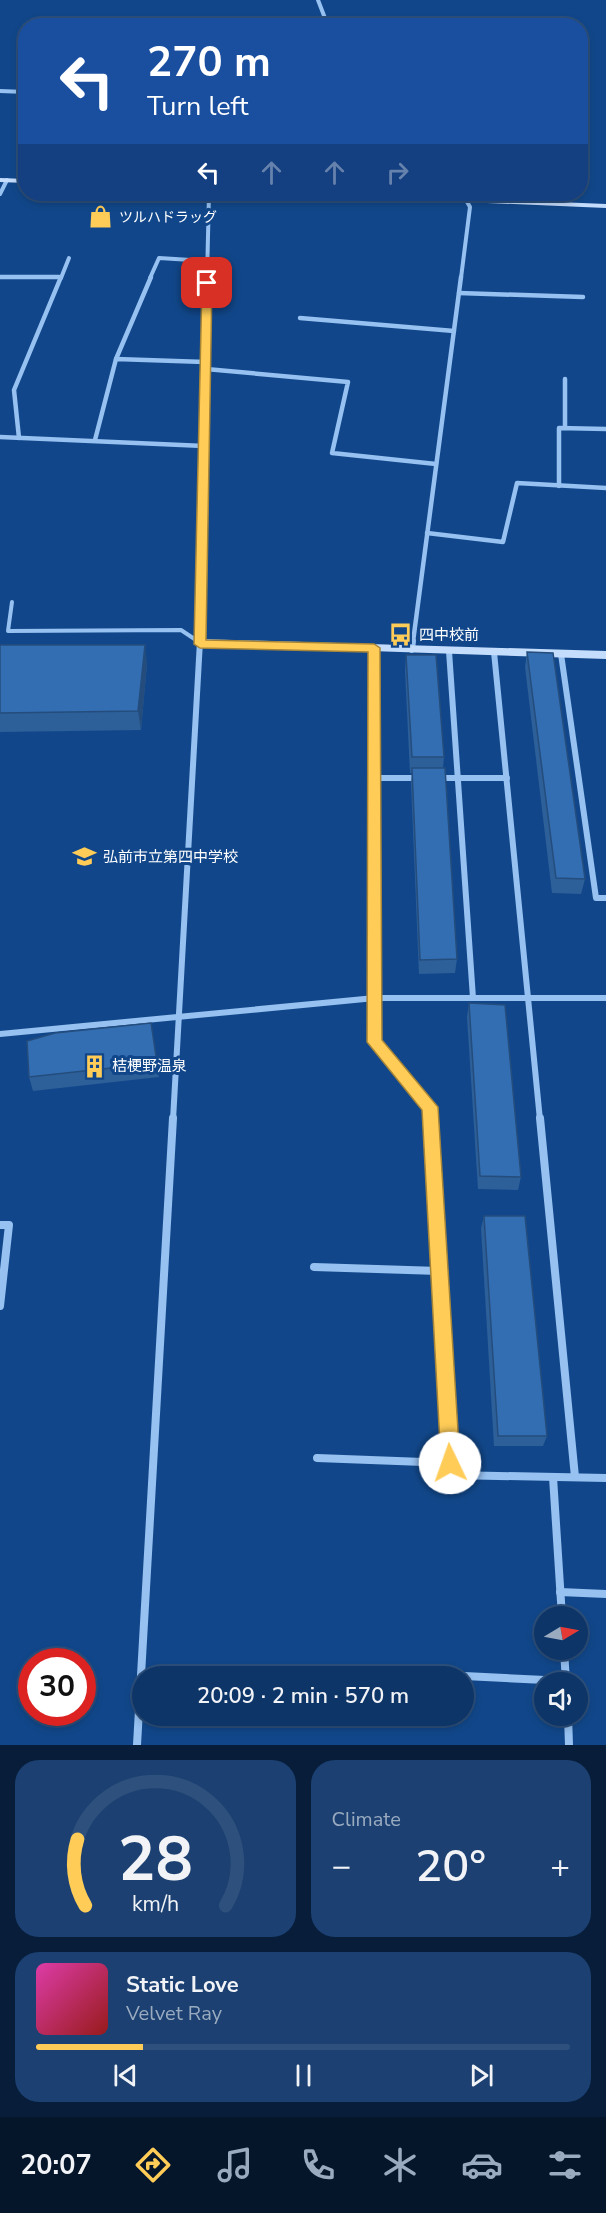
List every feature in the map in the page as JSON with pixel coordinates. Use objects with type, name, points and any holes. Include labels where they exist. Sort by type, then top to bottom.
[{"type":"main road","points":[[529,201],[606,206]]},
{"type":"main road","points":[[200,644],[606,655]]},
{"type":"street","points":[[318,0],[325,18]]},
{"type":"street","points":[[0,91],[18,92]]},
{"type":"street","points":[[0,194],[4,180]]},
{"type":"street","points":[[137,1745],[200,644],[209,201]]},
{"type":"street","points":[[412,650],[470,207],[468,201]]},
{"type":"street","points":[[19,438],[14,390],[59,277],[69,258]]},
{"type":"street","points":[[95,440],[116,359],[159,258],[207,261]]},
{"type":"street","points":[[0,277],[59,277]]},
{"type":"street","points":[[459,293],[583,297]]},
{"type":"street","points":[[300,318],[454,331]]},
{"type":"street","points":[[116,359],[206,362]]},
{"type":"street","points":[[206,369],[348,382],[332,453],[436,464]]},
{"type":"street","points":[[565,378],[565,428]]},
{"type":"street","points":[[559,486],[559,428],[606,429]]},
{"type":"street","points":[[0,437],[204,446]]},
{"type":"street","points":[[427,533],[503,542],[517,483],[606,488]]},
{"type":"street","points":[[374,648],[375,1042],[430,1107],[451,1475],[606,1478]]},
{"type":"street","points":[[449,651],[473,998]]},
{"type":"street","points":[[494,652],[530,998],[575,1477]]},
{"type":"street","points":[[561,654],[596,898],[606,898]]},
{"type":"street","points":[[374,778],[422,778]]},
{"type":"street","points":[[434,778],[507,778]]},
{"type":"street","points":[[0,1034],[375,998],[606,998]]},
{"type":"street","points":[[0,1225],[9,1225],[0,1306]]},
{"type":"street","points":[[314,1268],[439,1271]]},
{"type":"street","points":[[317,1458],[450,1463]]},
{"type":"street","points":[[553,1477],[561,1606]]},
{"type":"street","points":[[560,1592],[606,1594]]},
{"type":"street","points":[[474,1677],[534,1680]]},
{"type":"street","points":[[568,1726],[569,1745]]},
{"type":"lane","points":[[12,602],[8,630],[181,630],[200,644]]},
{"type":"building","points":[[0,645],[145,645],[138,711],[0,713]]},
{"type":"building","points":[[527,652],[553,653],[585,879],[556,878]]},
{"type":"building","points":[[406,655],[436,655],[444,757],[412,757]]},
{"type":"building","points":[[412,768],[445,768],[457,959],[420,960]]},
{"type":"building","points":[[469,1003],[505,1005],[521,1177],[480,1176]]},
{"type":"building","name":"桔梗野温泉","points":[[151,1023],[157,1063],[29,1077],[27,1041],[55,1033]]},
{"type":"building","points":[[484,1216],[525,1216],[547,1436],[498,1436]]},
{"type":"place","name":"ツルハドラッグ","points":[[101,217]]},
{"type":"place","name":"四中校前","points":[[401,635]]},
{"type":"place","name":"弘前市立第四中学校","points":[[85,857]]},
{"type":"place","name":"桔梗野温泉","points":[[94,1066]]},
{"type":"route","points":[[207,283],[200,644],[374,648],[375,1042],[430,1107],[450,1463]]}]
